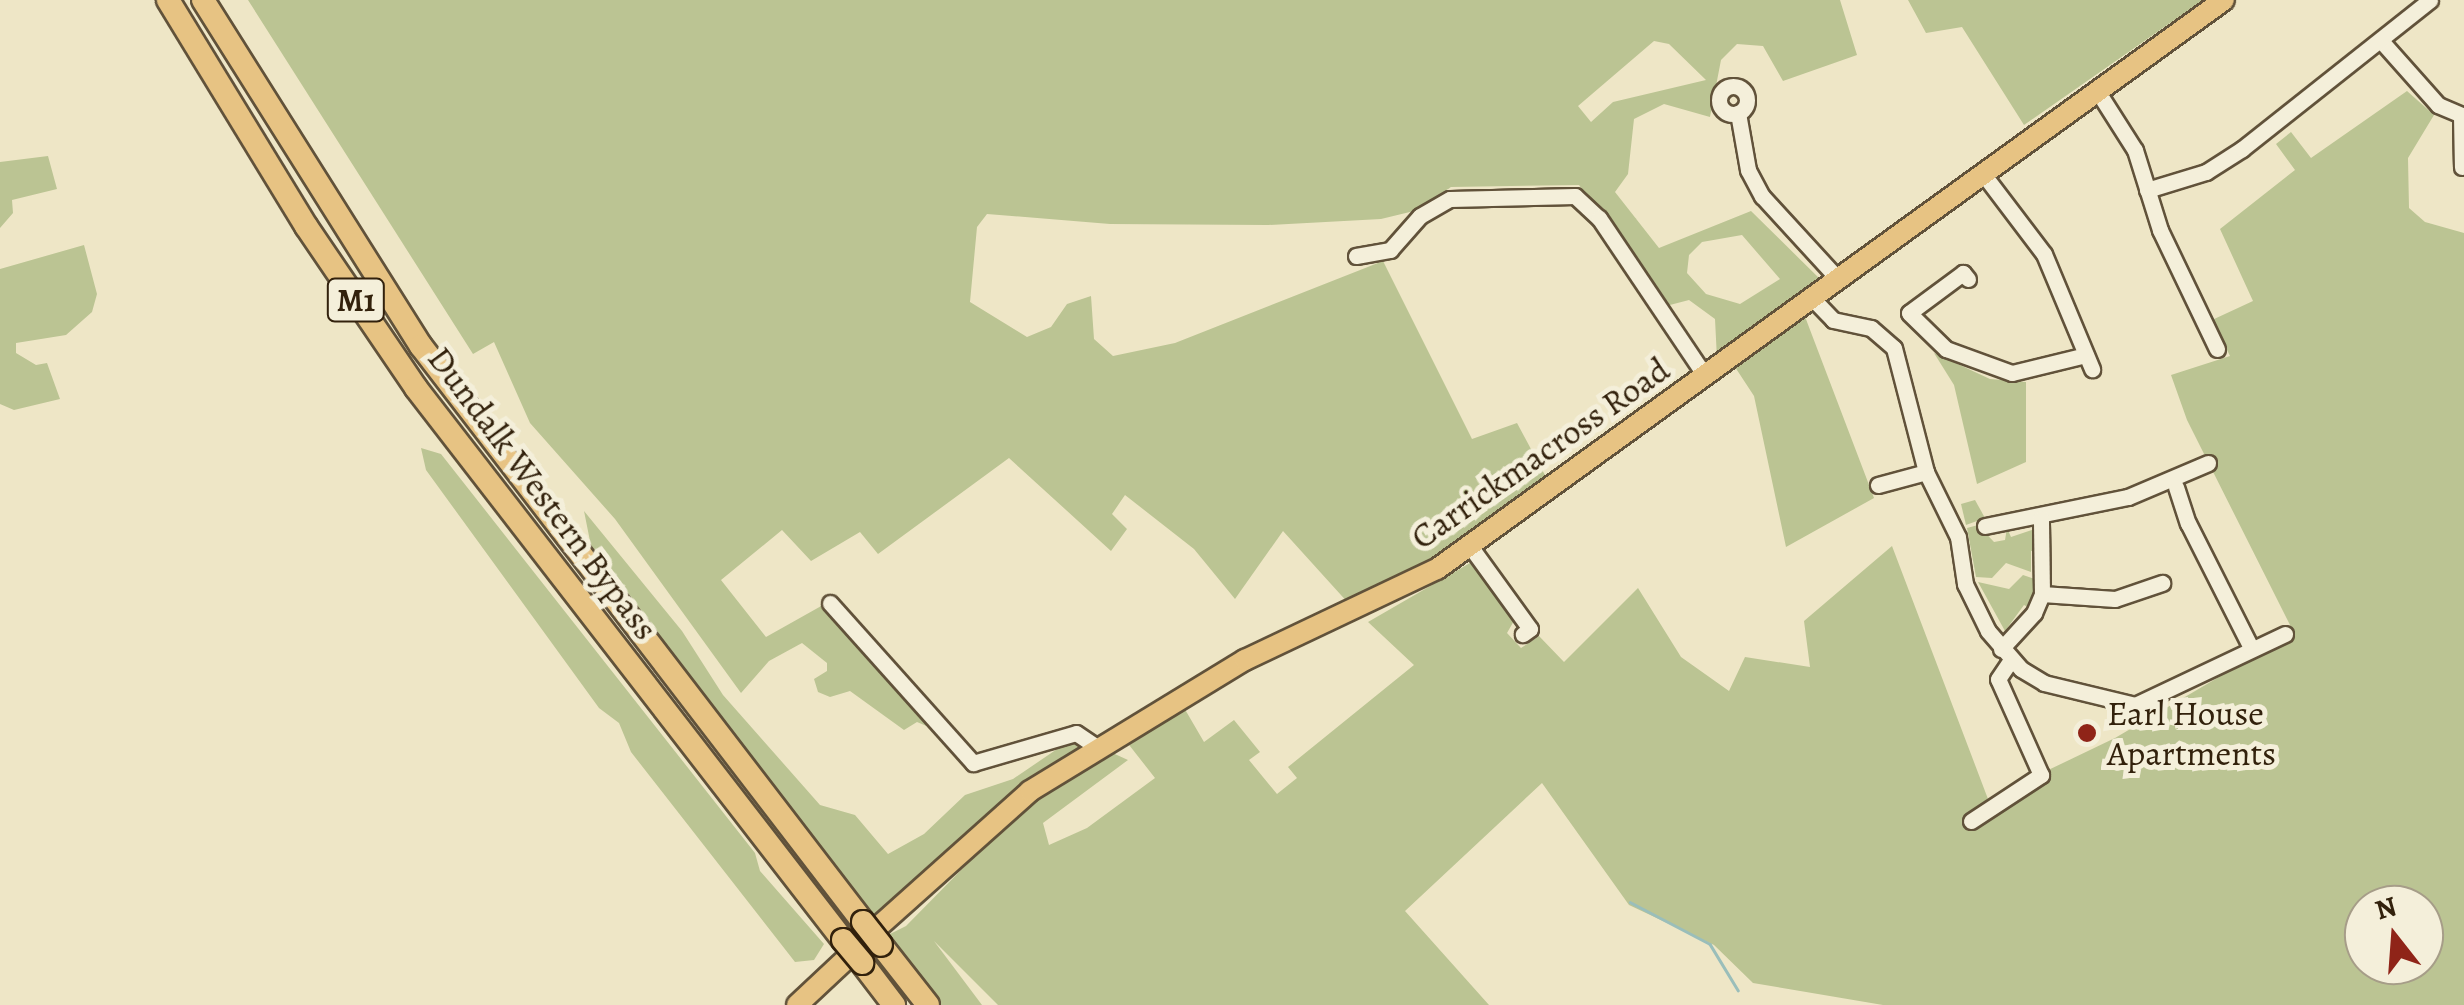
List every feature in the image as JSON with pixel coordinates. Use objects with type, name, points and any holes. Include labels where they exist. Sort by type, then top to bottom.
[{"type":"highway","name":"Dundalk Western Bypass","points":[[168,0],[306,226],[416,388],[849,955],[894,1005]]},
{"type":"highway","name":"Dundalk Western Bypass","points":[[203,0],[421,346],[928,1005]]},
{"type":"main road","name":"Carrickmacross Road","points":[[874,931],[1030,791],[1245,660],[1382,600],[1470,546],[2224,0]]},
{"type":"main road","points":[[797,1005],[849,955]]},
{"type":"street","points":[[2147,190],[2206,172],[2383,43],[2430,0]]},
{"type":"street","points":[[2383,43],[2438,105],[2463,116],[2462,166]]},
{"type":"street","points":[[2098,92],[2136,150],[2147,190],[2218,350]]},
{"type":"street","points":[[1738,113],[1748,170],[1762,196],[1839,280]]},
{"type":"street","points":[[1968,279],[1963,274],[1909,313],[1946,349],[2012,373],[2089,362],[2044,254],[1984,175]]},
{"type":"street","points":[[1356,256],[1390,250],[1420,216],[1450,199],[1575,196],[1599,218],[1705,376]]},
{"type":"street","points":[[1813,299],[1833,320],[1871,328],[1894,348],[1926,472],[1958,538],[1970,596],[2006,654],[2044,683],[2127,706],[2144,704],[2250,646],[2285,634]]},
{"type":"street","points":[[1993,530],[2128,496],[2205,469]]},
{"type":"street","points":[[1878,485],[1926,472]]},
{"type":"street","points":[[2176,488],[2188,523],[2250,646]]},
{"type":"street","points":[[1972,821],[2042,775],[1998,680],[2006,654],[2042,594],[2041,518]]},
{"type":"street","points":[[1470,546],[1530,629],[1523,634]]},
{"type":"street","points":[[2042,594],[2114,599],[2162,583]]},
{"type":"street","points":[[830,603],[974,763],[1076,733],[1098,747]]},
{"type":"green space","points":[[248,0],[1840,0],[1857,55],[1783,81],[1763,46],[1737,44],[1721,60],[1710,117],[1664,104],[1634,119],[1628,174],[1615,192],[1659,248],[1751,211],[1822,281],[1717,359],[1715,319],[1689,300],[1666,306],[1579,185],[1451,187],[1414,211],[1381,219],[1268,225],[1110,224],[987,214],[977,227],[970,302],[1027,337],[1051,327],[1067,304],[1091,296],[1094,339],[1113,356],[1175,343],[1383,261],[1472,439],[1517,423],[1546,477],[1444,551],[1350,605],[1283,531],[1235,599],[1194,549],[1125,495],[1112,514],[1127,529],[1111,551],[1009,458],[878,554],[860,532],[811,561],[782,530],[721,580],[766,637],[823,605],[929,727],[917,722],[904,730],[850,691],[830,697],[818,692],[814,679],[827,671],[827,663],[802,643],[769,661],[741,693],[615,519],[530,423],[494,342],[473,354]],"holes":[[[1654,41],[1669,44],[1706,80],[1613,102],[1591,122],[1578,106]],[[1742,235],[1780,279],[1740,304],[1706,294],[1687,273],[1689,255],[1702,242]]]},
{"type":"green space","points":[[1908,0],[2203,0],[2024,125],[1962,27],[1926,33]]},
{"type":"green space","points":[[2407,91],[2434,115],[2408,158],[2409,208],[2425,222],[2464,233],[2464,1005],[1883,1005],[1753,983],[1714,945],[1629,905],[1542,783],[1405,911],[1489,1005],[998,1005],[934,941],[982,1005],[941,1005],[886,936],[906,926],[1027,803],[1106,750],[1128,760],[1043,823],[1049,845],[1087,828],[1155,778],[1126,741],[1183,706],[1204,742],[1234,720],[1260,752],[1249,760],[1277,794],[1297,778],[1288,767],[1414,665],[1368,622],[1470,563],[1515,619],[1507,633],[1521,648],[1539,636],[1564,662],[1638,588],[1681,657],[1729,691],[1745,657],[1810,667],[1804,621],[1892,546],[1988,799],[2115,738],[2294,633],[2187,420],[2171,375],[2230,356],[2212,320],[2253,301],[2220,229],[2295,170],[2276,144],[2291,132],[2311,158]]},
{"type":"green space","points":[[48,156],[57,189],[12,200],[13,213],[0,228],[0,162]]},
{"type":"green space","points":[[84,245],[97,294],[92,312],[66,335],[16,343],[16,353],[36,365],[47,363],[60,399],[14,410],[0,404],[0,269]]},
{"type":"green space","points":[[1804,314],[1874,498],[1786,547],[1754,396],[1735,367]]},
{"type":"green space","points":[[1934,353],[1990,379],[2026,382],[2026,462],[1977,484],[1954,385]]},
{"type":"green space","points":[[421,448],[441,454],[755,853],[760,871],[824,944],[814,960],[795,962],[631,752],[619,723],[599,708],[426,470]]},
{"type":"green space","points":[[1975,500],[1985,518],[1966,525],[1961,504]]},
{"type":"green space","points":[[584,511],[682,631],[723,695],[820,805],[855,815],[888,854],[924,834],[965,795],[1013,779],[1066,743],[1083,746],[999,807],[871,919],[593,556]]},
{"type":"green space","points":[[1978,525],[1994,542],[2005,540],[2007,528],[2011,537],[2035,529],[2039,551],[2031,551],[2031,572],[2006,563],[1992,578],[1976,577],[1967,528]]},
{"type":"green space","points":[[2023,575],[2038,580],[2031,609],[2024,605],[2005,631],[1978,582],[2009,589]]},
{"type":"waterway","points":[[1630,902],[1710,944],[1738,990]]},
{"type":"place","name":"Earl House Apartments","points":[[2087,733]]}]
